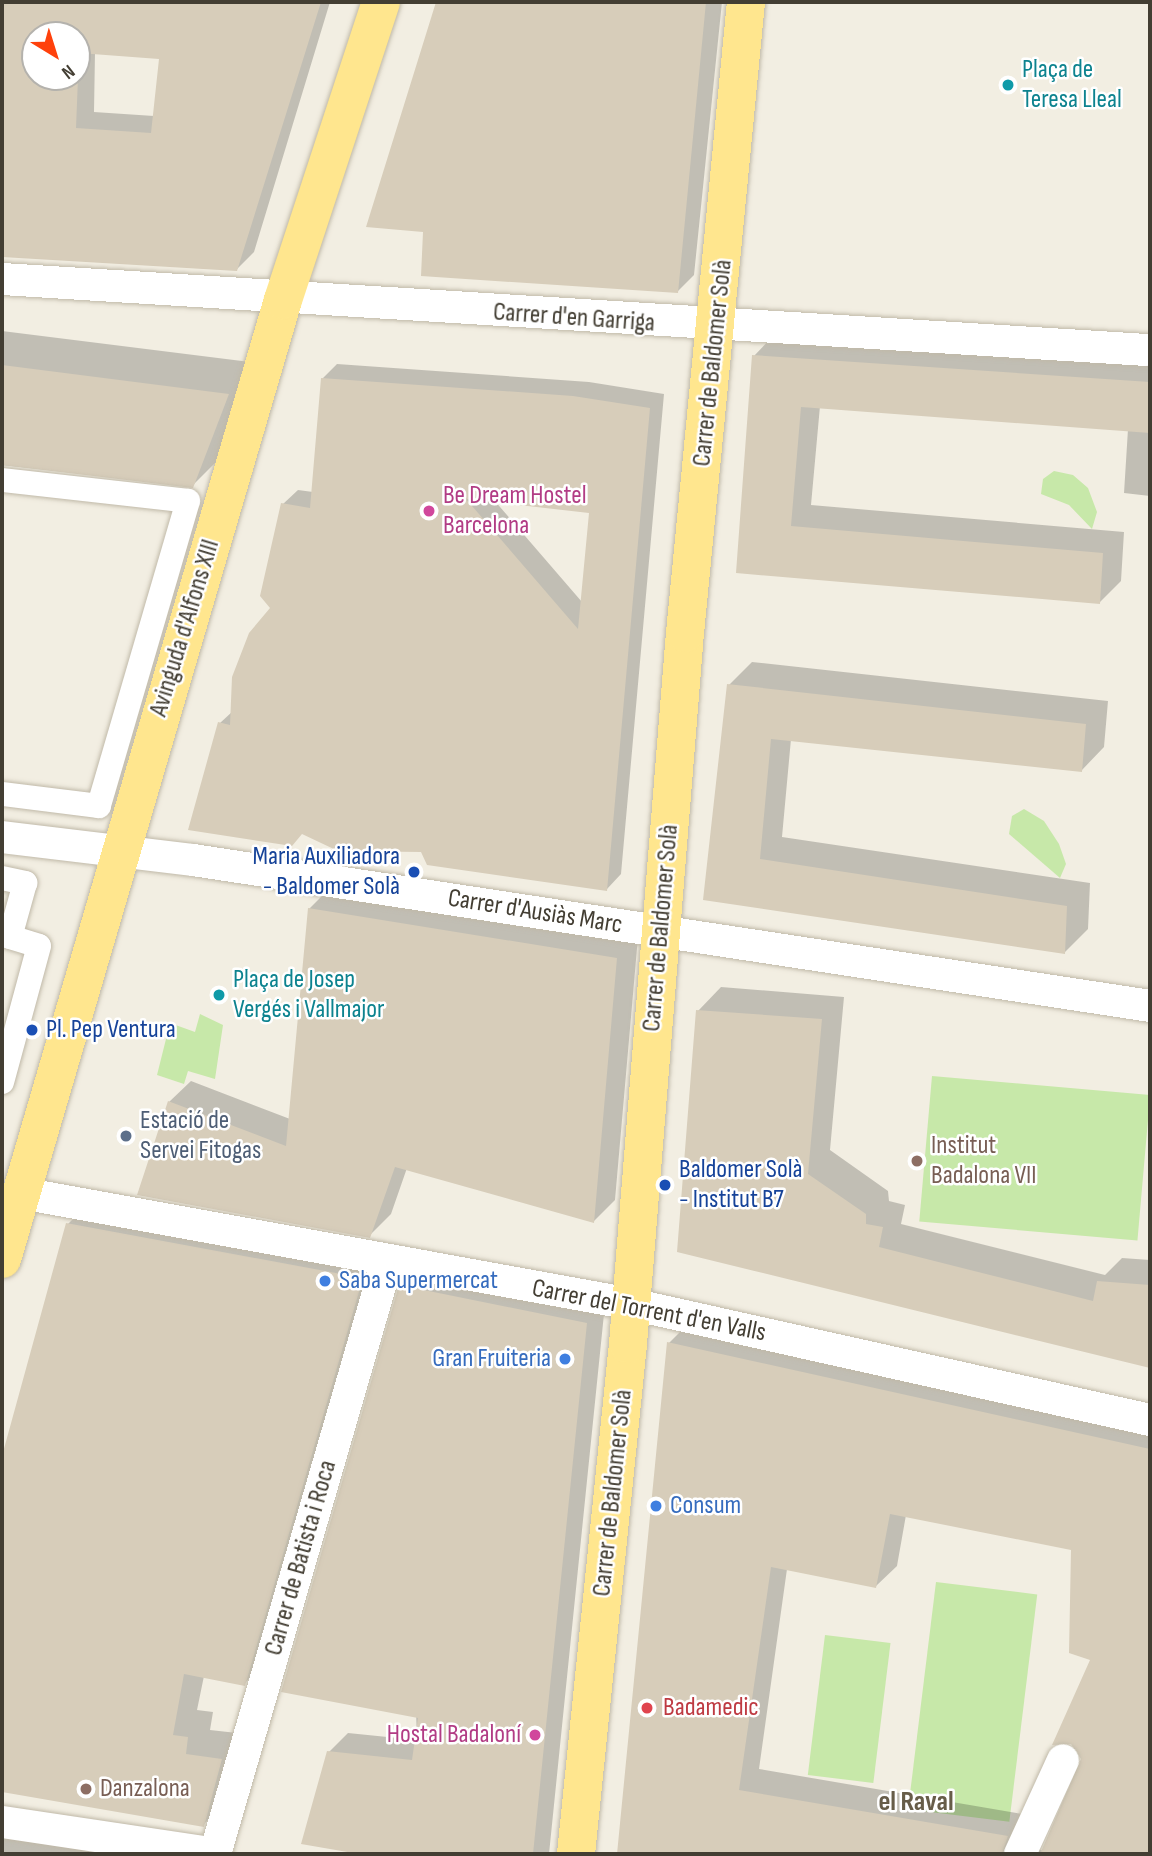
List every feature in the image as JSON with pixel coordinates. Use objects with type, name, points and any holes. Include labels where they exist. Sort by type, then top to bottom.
[{"type":"main road","name":"Avinguda d'Alfons XIII","points":[[2,1259],[117,850],[283,300],[381,2]]},
{"type":"main road","name":"Carrer de Baldomer Solà","points":[[576,1854],[631,1304],[746,2]]},
{"type":"street","name":"Carrer d'en Garriga","points":[[2,279],[283,300],[1147,350]]},
{"type":"street","points":[[2,480],[188,501],[99,806],[2,794]]},
{"type":"street","name":"Carrer d'Ausiàs Marc","points":[[2,837],[117,850],[1150,1006]]},
{"type":"street","points":[[2,878],[25,883],[10,937],[39,946],[2,1082]]},
{"type":"street","name":"Carrer del Torrent d'en Valls","points":[[21,1192],[387,1262],[631,1304],[1150,1420]]},
{"type":"street","name":"Carrer de Batista i Roca","points":[[216,1854],[387,1262]]},
{"type":"street","points":[[1020,1854],[1063,1760]]},
{"type":"street","points":[[2,1822],[216,1854]]},
{"type":"green space","points":[[1054,471],[1073,475],[1088,488],[1097,512],[1092,529],[1069,505],[1041,494],[1043,479]]},
{"type":"green space","points":[[1024,809],[1044,821],[1059,844],[1066,864],[1060,878],[1009,834],[1012,816]]},
{"type":"green space","points":[[200,1014],[223,1025],[215,1079],[188,1071],[184,1084],[157,1075],[170,1023],[195,1032]]},
{"type":"green space","points":[[932,1076],[1150,1095],[1137,1241],[919,1221]]},
{"type":"green space","points":[[936,1582],[1037,1594],[1009,1822],[908,1809]]},
{"type":"green space","points":[[825,1635],[891,1643],[873,1783],[808,1775]]},
{"type":"building","points":[[2,2],[321,2],[237,271],[2,257]]},
{"type":"building","points":[[436,2],[706,2],[678,293],[421,276],[423,232],[366,227]]},
{"type":"building","points":[[752,355],[1150,382],[1150,433],[801,407],[791,526],[1103,553],[1100,604],[736,573]]},
{"type":"building","points":[[2,365],[229,394],[193,488],[2,465]]},
{"type":"building","points":[[321,378],[573,396],[650,408],[607,891],[427,865],[421,852],[338,851],[302,834],[292,846],[188,830],[218,722],[230,725],[232,677],[249,633],[270,608],[260,596],[281,503],[310,508]],"holes":[[[466,499],[589,513],[578,629]]]},
{"type":"building","points":[[727,684],[1086,724],[1082,772],[771,739],[760,859],[1067,906],[1065,954],[703,900]]},
{"type":"building","points":[[308,908],[617,958],[594,1223],[395,1167],[370,1238],[137,1195],[168,1101],[286,1146]]},
{"type":"building","points":[[696,1010],[822,1019],[808,1174],[866,1214],[866,1224],[883,1227],[879,1247],[1093,1301],[1097,1281],[1150,1285],[1150,1368],[677,1252]]},
{"type":"building","points":[[66,1223],[363,1278],[245,1686],[184,1674],[173,1735],[188,1737],[186,1754],[222,1759],[204,1827],[2,1792],[2,1456]]},
{"type":"building","points":[[399,1285],[587,1323],[533,1854],[359,1854],[301,1844],[327,1751],[412,1760],[418,1718],[281,1692]]},
{"type":"building","points":[[667,1342],[1150,1449],[1150,1854],[1040,1854],[1081,1759],[1071,1744],[1052,1745],[1090,1660],[1069,1653],[1071,1550],[890,1514],[876,1588],[771,1567],[739,1790],[1008,1836],[1002,1854],[617,1854]]},
{"type":"place","name":"Plaça de Teresa Lleal","points":[[1008,85]]},
{"type":"place","name":"Be Dream Hostel Barcelona","points":[[429,511]]},
{"type":"place","name":"Maria Auxiliadora - Baldomer Solà","points":[[414,872]]},
{"type":"place","name":"Plaça de Josep Vergés i Vallmajor","points":[[219,995]]},
{"type":"place","name":"Pl. Pep Ventura","points":[[32,1030]]},
{"type":"place","name":"Estació de Servei Fitogas","points":[[126,1136]]},
{"type":"place","name":"Institut Badalona VII","points":[[917,1161]]},
{"type":"place","name":"Baldomer Solà - Institut B7","points":[[665,1185]]},
{"type":"place","name":"Saba Supermercat","points":[[325,1281]]},
{"type":"place","name":"Gran Fruiteria","points":[[565,1359]]},
{"type":"place","name":"Consum","points":[[656,1506]]},
{"type":"place","name":"Badamedic","points":[[647,1708]]},
{"type":"place","name":"Hostal Badaloní","points":[[535,1735]]},
{"type":"place","name":"Danzalona","points":[[86,1789]]},
{"type":"district","name":"el Raval","points":[[916,1802]]}]
